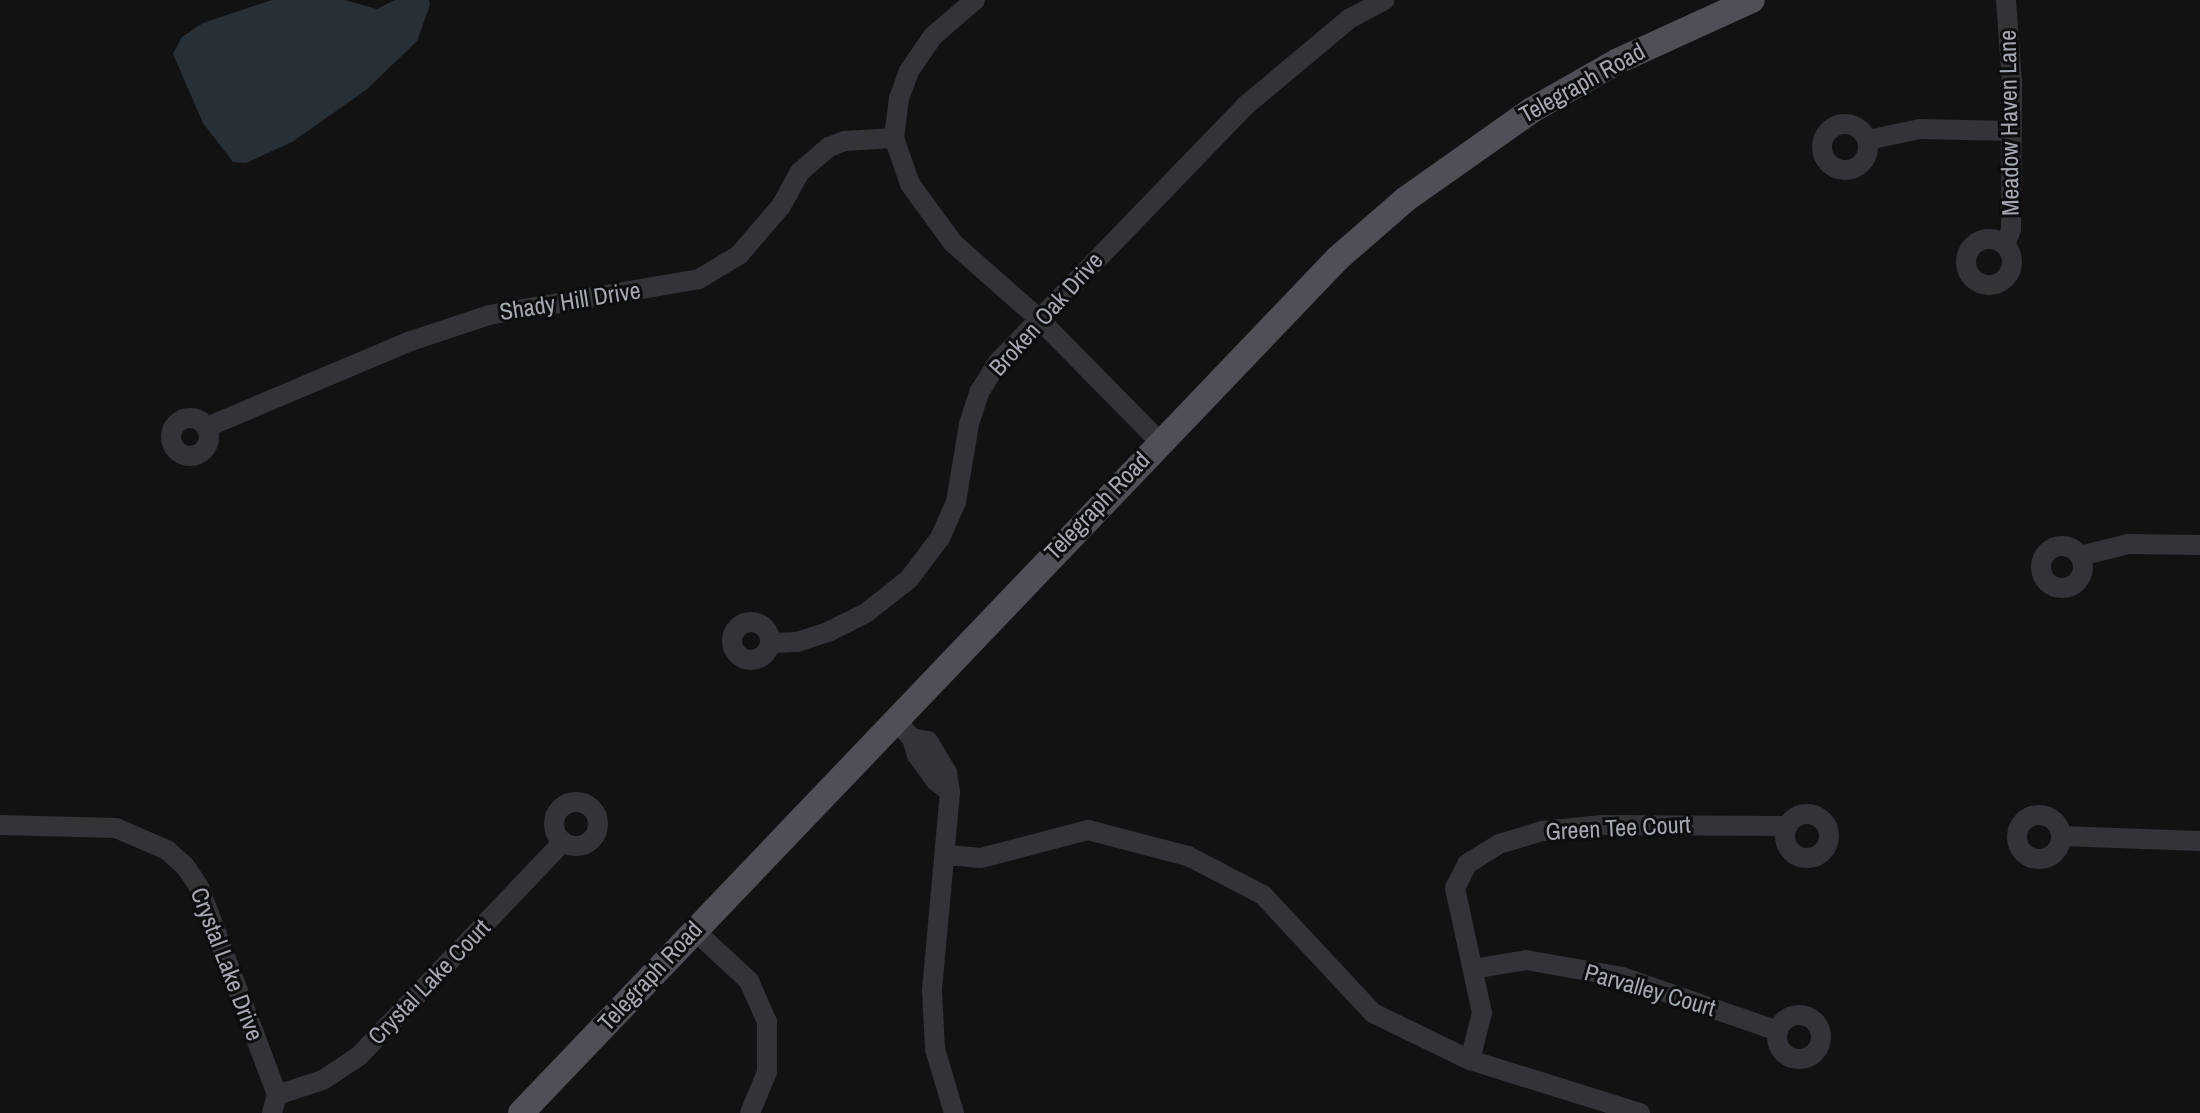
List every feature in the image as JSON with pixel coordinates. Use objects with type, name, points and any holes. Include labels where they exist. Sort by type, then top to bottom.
[{"type":"main road","name":"Telegraph Road","points":[[521,1113],[1159,441],[1337,259],[1451,165],[1584,79],[1752,0]]},
{"type":"street","points":[[975,0],[933,36],[909,71],[894,138],[910,184],[929,214],[1037,317],[1159,441]]},
{"type":"street","name":"Broken Oak Drive","points":[[771,643],[797,642],[866,613],[926,559],[956,502],[980,391],[1037,317],[1245,106],[1349,19],[1384,0]]},
{"type":"street","name":"Meadow Haven Lane","points":[[2005,245],[2011,229],[2012,131],[2006,0]]},
{"type":"street","points":[[1868,140],[1920,129],[2012,131]]},
{"type":"street","name":"Shady Hill Drive","points":[[207,427],[411,341],[489,315],[699,279],[739,255],[781,206],[800,172],[829,147],[845,141],[894,138]]},
{"type":"street","points":[[2080,556],[2129,544],[2200,545]]},
{"type":"street","points":[[894,719],[912,738],[917,755],[950,792],[947,855],[932,991],[935,1049],[954,1113]]},
{"type":"street","name":"Crystal Lake Drive","points":[[0,825],[116,828],[167,850],[185,866],[199,887],[274,1104]]},
{"type":"street","name":"Green Tee Court","points":[[1470,1060],[1482,1013],[1455,888],[1467,864],[1499,844],[1542,831],[1603,825],[1788,826]]},
{"type":"street","points":[[947,855],[981,858],[1088,830],[1188,856],[1263,895],[1373,1013],[1470,1060],[1640,1113]]},
{"type":"street","points":[[2061,836],[2200,841]]},
{"type":"street","name":"Crystal Lake Court","points":[[274,1104],[323,1080],[359,1056],[563,842]]},
{"type":"street","points":[[694,930],[749,981],[767,1022],[767,1072],[750,1113]]},
{"type":"street","name":"Parvalley Court","points":[[1473,969],[1526,960],[1622,977],[1778,1031]]},
{"type":"shaded area","points":[[272,0],[345,0],[377,9],[395,0],[429,0],[430,5],[417,41],[366,90],[292,142],[246,163],[233,162],[203,123],[173,54],[182,37],[203,23]]}]
